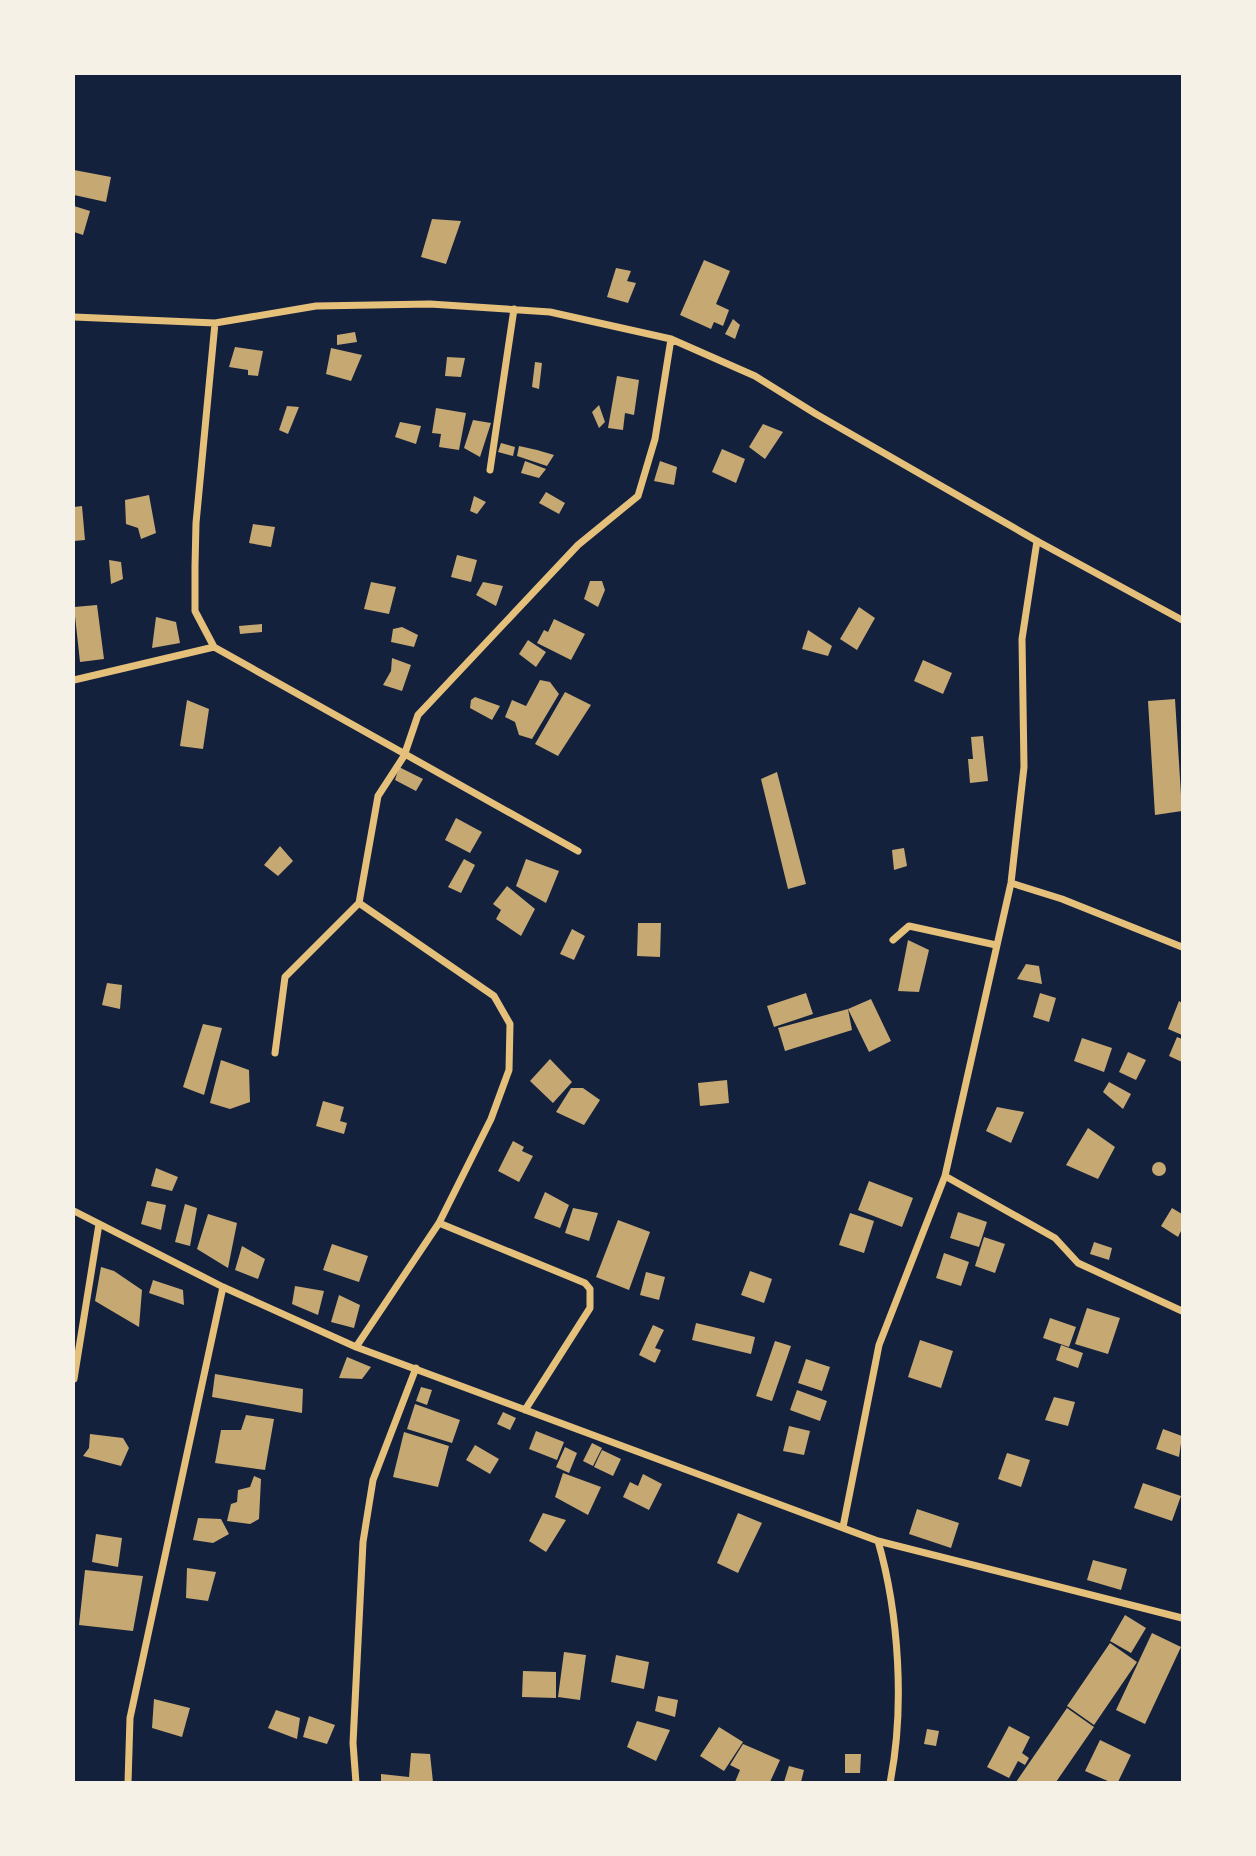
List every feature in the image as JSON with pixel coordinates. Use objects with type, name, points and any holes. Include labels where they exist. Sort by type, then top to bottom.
[{"type":"street","points":[[74,317],[215,323],[316,306],[430,304],[550,312],[671,339],[755,376],[1037,541],[1182,620]]},
{"type":"street","points":[[490,470],[513,309]]},
{"type":"street","points":[[215,323],[196,523],[195,566],[195,611],[214,647],[578,851]]},
{"type":"street","points":[[275,1053],[285,977],[359,903],[378,796],[404,755],[418,715],[578,545],[638,496],[655,439],[671,339]]},
{"type":"street","points":[[843,1527],[879,1345],[946,1176],[1011,883],[1024,767],[1022,639],[1037,541]]},
{"type":"street","points":[[74,680],[214,647]]},
{"type":"street","points":[[1011,883],[1062,899],[1182,947]]},
{"type":"street","points":[[356,1347],[439,1223],[491,1119],[509,1070],[510,1024],[494,996],[359,903]]},
{"type":"street","points":[[893,940],[909,926],[996,945]]},
{"type":"street","points":[[946,1176],[1055,1238],[1078,1263],[1182,1311]]},
{"type":"street","points":[[74,1211],[223,1287],[356,1347],[878,1541],[1182,1619]]},
{"type":"street","points":[[439,1223],[585,1283],[590,1289],[590,1308],[525,1410]]},
{"type":"street","points":[[74,1379],[99,1224]]},
{"type":"street","points":[[128,1783],[130,1718],[223,1287]]},
{"type":"street","points":[[356,1783],[354,1743],[363,1542],[373,1480],[416,1368]]},
{"type":"street","points":[[878,1541],[894,1612],[897,1746],[890,1783]]},
{"type":"building","points":[[74,170],[111,177],[106,202],[74,195]]},
{"type":"building","points":[[74,206],[90,211],[83,235],[74,232]]},
{"type":"building","points":[[432,219],[461,221],[446,264],[421,257]]},
{"type":"building","points":[[704,260],[730,271],[716,304],[729,310],[723,326],[714,322],[711,329],[680,315]]},
{"type":"building","points":[[616,268],[631,271],[627,281],[636,283],[628,303],[607,297]]},
{"type":"building","points":[[733,319],[740,325],[735,339],[725,334]]},
{"type":"building","points":[[355,332],[357,342],[337,345],[337,335]]},
{"type":"building","points":[[235,347],[263,351],[258,376],[248,375],[248,370],[229,367]]},
{"type":"building","points":[[331,348],[362,355],[351,381],[326,374]]},
{"type":"building","points":[[447,357],[465,358],[461,377],[445,376]]},
{"type":"building","points":[[535,362],[542,363],[539,389],[532,387]]},
{"type":"building","points":[[617,376],[639,380],[634,415],[625,413],[623,430],[608,428]]},
{"type":"building","points":[[599,405],[605,422],[599,428],[592,412]]},
{"type":"building","points":[[287,406],[299,407],[288,434],[279,430]]},
{"type":"building","points":[[436,408],[466,413],[459,450],[439,447],[441,434],[432,433]]},
{"type":"building","points":[[473,420],[491,423],[480,457],[464,448]]},
{"type":"building","points":[[400,422],[421,426],[416,444],[395,437]]},
{"type":"building","points":[[763,424],[783,432],[765,459],[749,447]]},
{"type":"building","points":[[501,443],[515,447],[513,456],[498,452]]},
{"type":"building","points":[[519,446],[554,455],[547,466],[517,456]]},
{"type":"building","points":[[722,449],[745,459],[736,483],[712,472]]},
{"type":"building","points":[[525,461],[546,469],[539,478],[521,473]]},
{"type":"building","points":[[660,461],[677,467],[674,485],[654,481]]},
{"type":"building","points":[[546,492],[565,503],[559,514],[539,503]]},
{"type":"building","points":[[149,495],[156,533],[141,539],[138,528],[126,524],[125,500]]},
{"type":"building","points":[[474,496],[486,502],[477,514],[470,511]]},
{"type":"building","points":[[82,506],[85,540],[74,541],[74,507]]},
{"type":"building","points":[[253,524],[275,527],[271,547],[249,543]]},
{"type":"building","points":[[457,555],[477,560],[471,582],[451,577]]},
{"type":"building","points":[[109,560],[121,562],[123,579],[111,584]]},
{"type":"building","points":[[590,581],[602,581],[605,590],[598,607],[584,599]]},
{"type":"building","points":[[371,582],[396,587],[389,614],[364,609]]},
{"type":"building","points":[[483,582],[503,586],[496,606],[476,595]]},
{"type":"building","points":[[97,605],[104,659],[80,662],[74,607]]},
{"type":"building","points":[[859,607],[875,618],[857,650],[840,639]]},
{"type":"building","points":[[156,617],[176,622],[180,643],[152,648]]},
{"type":"building","points":[[554,619],[585,634],[571,660],[537,643],[544,630],[548,632]]},
{"type":"building","points":[[262,624],[262,632],[240,634],[239,626]]},
{"type":"building","points":[[402,627],[418,635],[414,647],[391,642],[393,629]]},
{"type":"building","points":[[808,630],[832,646],[828,656],[802,649]]},
{"type":"building","points":[[528,640],[546,652],[536,667],[519,654]]},
{"type":"building","points":[[392,658],[411,665],[402,691],[383,685],[391,671]]},
{"type":"building","points":[[923,660],[952,673],[943,694],[914,681]]},
{"type":"building","points":[[540,680],[550,682],[559,694],[532,739],[519,735],[515,722],[505,717],[512,700],[526,706]]},
{"type":"building","points":[[565,692],[591,705],[558,756],[535,744]]},
{"type":"building","points":[[475,697],[500,706],[492,720],[470,708],[471,700]]},
{"type":"building","points":[[1175,699],[1182,811],[1155,815],[1148,701]]},
{"type":"building","points":[[187,700],[209,709],[203,749],[180,746]]},
{"type":"building","points":[[983,736],[988,781],[970,783],[968,759],[973,759],[971,737]]},
{"type":"building","points":[[399,767],[423,779],[416,791],[395,780]]},
{"type":"building","points":[[777,772],[806,884],[788,889],[761,779]]},
{"type":"building","points":[[456,818],[482,832],[470,853],[445,840]]},
{"type":"building","points":[[280,846],[293,861],[278,876],[264,865]]},
{"type":"building","points":[[904,848],[907,866],[894,870],[892,850]]},
{"type":"building","points":[[464,859],[475,865],[461,893],[448,887]]},
{"type":"building","points":[[526,859],[559,871],[546,903],[516,886]]},
{"type":"building","points":[[507,886],[535,909],[521,936],[496,919],[501,910],[493,904]]},
{"type":"building","points":[[638,923],[661,923],[660,957],[637,956]]},
{"type":"building","points":[[572,929],[585,936],[574,960],[560,954]]},
{"type":"building","points":[[908,940],[929,950],[919,992],[898,991]]},
{"type":"building","points":[[1026,964],[1039,966],[1042,984],[1017,979]]},
{"type":"building","points":[[107,983],[122,985],[120,1009],[102,1005]]},
{"type":"building","points":[[806,993],[813,1014],[774,1027],[767,1006]]},
{"type":"building","points":[[1040,993],[1056,998],[1049,1022],[1033,1017]]},
{"type":"building","points":[[871,999],[891,1041],[869,1052],[848,1009]]},
{"type":"building","points":[[1179,1001],[1182,1003],[1182,1035],[1168,1029]]},
{"type":"building","points":[[848,1009],[852,1030],[785,1051],[778,1028]]},
{"type":"building","points":[[203,1024],[222,1028],[204,1095],[183,1087]]},
{"type":"building","points":[[1177,1037],[1182,1039],[1182,1062],[1169,1056]]},
{"type":"building","points":[[1082,1038],[1112,1048],[1104,1072],[1074,1061]]},
{"type":"building","points":[[1128,1052],[1146,1060],[1136,1080],[1119,1072]]},
{"type":"building","points":[[550,1059],[572,1082],[553,1103],[530,1081]]},
{"type":"building","points":[[221,1060],[249,1070],[250,1102],[230,1109],[210,1103]]},
{"type":"building","points":[[727,1080],[729,1103],[700,1106],[698,1083]]},
{"type":"building","points":[[1109,1082],[1131,1094],[1123,1109],[1103,1092]]},
{"type":"building","points":[[571,1088],[583,1088],[600,1100],[584,1125],[556,1112]]},
{"type":"building","points":[[323,1101],[344,1107],[340,1121],[347,1123],[344,1134],[316,1126]]},
{"type":"building","points":[[997,1107],[1024,1112],[1011,1143],[986,1131]]},
{"type":"building","points":[[1088,1128],[1115,1147],[1098,1179],[1066,1165]]},
{"type":"building","points":[[513,1141],[524,1147],[522,1151],[533,1156],[519,1182],[498,1171]]},
{"type":"building","points":[[1159,1162],[1164,1164],[1164,1174],[1159,1176],[1154,1174],[1152,1169],[1154,1164]]},
{"type":"building","points":[[156,1168],[178,1177],[172,1191],[151,1186]]},
{"type":"building","points":[[869,1181],[913,1198],[902,1227],[858,1210]]},
{"type":"building","points":[[545,1192],[569,1205],[560,1228],[534,1218]]},
{"type":"building","points":[[147,1201],[166,1205],[161,1230],[141,1224]]},
{"type":"building","points":[[185,1204],[197,1208],[190,1246],[175,1242]]},
{"type":"building","points":[[573,1208],[598,1213],[589,1241],[565,1233]]},
{"type":"building","points":[[1172,1208],[1182,1214],[1182,1229],[1178,1237],[1161,1226]]},
{"type":"building","points":[[958,1212],[987,1222],[979,1247],[950,1238]]},
{"type":"building","points":[[850,1213],[874,1221],[864,1253],[839,1245]]},
{"type":"building","points":[[208,1214],[237,1223],[228,1268],[197,1249]]},
{"type":"building","points":[[618,1220],[650,1232],[629,1290],[596,1277]]},
{"type":"building","points":[[984,1237],[1005,1244],[995,1273],[975,1266]]},
{"type":"building","points":[[1094,1242],[1112,1248],[1109,1260],[1090,1254]]},
{"type":"building","points":[[332,1244],[368,1256],[359,1282],[323,1270]]},
{"type":"building","points":[[242,1246],[265,1259],[258,1279],[235,1270]]},
{"type":"building","points":[[944,1253],[969,1262],[961,1286],[936,1278]]},
{"type":"building","points":[[101,1267],[114,1271],[142,1290],[139,1327],[95,1301]]},
{"type":"building","points":[[750,1271],[772,1279],[764,1303],[741,1295]]},
{"type":"building","points":[[646,1272],[665,1277],[659,1300],[640,1295]]},
{"type":"building","points":[[153,1280],[183,1290],[184,1305],[149,1293]]},
{"type":"building","points":[[295,1286],[324,1291],[318,1315],[292,1304]]},
{"type":"building","points":[[339,1295],[360,1305],[354,1328],[331,1322]]},
{"type":"building","points":[[1087,1308],[1120,1318],[1108,1354],[1075,1344]]},
{"type":"building","points":[[1050,1318],[1076,1327],[1069,1347],[1043,1338]]},
{"type":"building","points":[[696,1323],[755,1337],[751,1354],[692,1340]]},
{"type":"building","points":[[653,1325],[664,1330],[655,1348],[661,1350],[655,1363],[639,1355]]},
{"type":"building","points":[[920,1340],[953,1351],[941,1388],[908,1377]]},
{"type":"building","points":[[775,1341],[791,1346],[772,1401],[756,1396]]},
{"type":"building","points":[[1061,1345],[1083,1353],[1078,1368],[1056,1360]]},
{"type":"building","points":[[347,1357],[371,1367],[362,1379],[339,1378]]},
{"type":"building","points":[[806,1359],[830,1367],[822,1391],[798,1383]]},
{"type":"building","points":[[215,1374],[303,1389],[302,1413],[212,1397]]},
{"type":"building","points":[[421,1387],[432,1390],[427,1405],[416,1401]]},
{"type":"building","points":[[797,1390],[827,1401],[820,1421],[790,1410]]},
{"type":"building","points":[[1054,1397],[1075,1402],[1068,1426],[1045,1420]]},
{"type":"building","points":[[415,1404],[460,1420],[452,1443],[407,1429]]},
{"type":"building","points":[[503,1412],[516,1418],[510,1430],[497,1424]]},
{"type":"building","points":[[246,1415],[274,1419],[265,1470],[215,1463],[221,1430],[241,1430]]},
{"type":"building","points":[[789,1426],[810,1431],[804,1455],[783,1451]]},
{"type":"building","points":[[1163,1429],[1182,1436],[1179,1457],[1156,1449]]},
{"type":"building","points":[[536,1431],[564,1442],[557,1460],[529,1449]]},
{"type":"building","points":[[404,1432],[449,1446],[438,1487],[393,1477]]},
{"type":"building","points":[[90,1434],[123,1438],[129,1448],[121,1466],[83,1456],[89,1448]]},
{"type":"building","points":[[592,1443],[602,1448],[593,1466],[583,1461]]},
{"type":"building","points":[[475,1445],[499,1459],[490,1474],[466,1460]]},
{"type":"building","points":[[565,1447],[577,1453],[569,1473],[556,1467]]},
{"type":"building","points":[[602,1450],[621,1459],[613,1476],[594,1467]]},
{"type":"building","points":[[1007,1453],[1030,1460],[1021,1487],[998,1479]]},
{"type":"building","points":[[563,1473],[601,1487],[588,1515],[555,1497]]},
{"type":"building","points":[[643,1474],[662,1484],[649,1510],[623,1497],[630,1482],[638,1486]]},
{"type":"building","points":[[254,1476],[261,1479],[259,1519],[250,1524],[227,1521],[231,1504],[237,1502],[238,1490],[250,1487]]},
{"type":"building","points":[[1143,1483],[1181,1496],[1172,1521],[1134,1508]]},
{"type":"building","points":[[917,1509],[959,1523],[951,1548],[909,1534]]},
{"type":"building","points":[[543,1513],[566,1520],[546,1552],[529,1541]]},
{"type":"building","points":[[738,1513],[762,1523],[738,1573],[717,1563]]},
{"type":"building","points":[[198,1518],[221,1519],[229,1534],[213,1543],[193,1540]]},
{"type":"building","points":[[96,1534],[122,1538],[118,1567],[92,1562]]},
{"type":"building","points":[[1093,1560],[1127,1569],[1121,1590],[1087,1580]]},
{"type":"building","points":[[187,1568],[216,1572],[208,1601],[186,1598]]},
{"type":"building","points":[[85,1570],[143,1576],[133,1631],[79,1625]]},
{"type":"building","points":[[1125,1615],[1146,1628],[1131,1653],[1110,1641]]},
{"type":"building","points":[[1152,1633],[1181,1647],[1145,1724],[1116,1710]]},
{"type":"building","points":[[1110,1643],[1137,1662],[1094,1725],[1067,1706]]},
{"type":"building","points":[[564,1652],[586,1655],[580,1700],[558,1697]]},
{"type":"building","points":[[616,1655],[649,1662],[644,1689],[611,1682]]},
{"type":"building","points":[[523,1671],[556,1672],[556,1698],[522,1697]]},
{"type":"building","points":[[658,1696],[678,1700],[675,1717],[655,1711]]},
{"type":"building","points":[[154,1699],[190,1708],[182,1737],[152,1728]]},
{"type":"building","points":[[1067,1708],[1094,1727],[1056,1782],[1016,1782]]},
{"type":"building","points":[[276,1710],[300,1718],[297,1739],[268,1728]]},
{"type":"building","points":[[309,1716],[335,1725],[327,1744],[303,1737]]},
{"type":"building","points":[[637,1721],[670,1730],[656,1761],[627,1747]]},
{"type":"building","points":[[1009,1726],[1030,1737],[1022,1753],[1029,1758],[1025,1765],[1018,1761],[1009,1778],[987,1767]]},
{"type":"building","points":[[719,1727],[743,1742],[724,1771],[700,1756]]},
{"type":"building","points":[[927,1729],[939,1731],[936,1746],[924,1744]]},
{"type":"building","points":[[1100,1740],[1131,1755],[1118,1782],[1110,1782],[1085,1771]]},
{"type":"building","points":[[743,1744],[780,1760],[770,1782],[735,1782],[740,1770],[730,1765]]},
{"type":"building","points":[[411,1753],[430,1754],[433,1782],[381,1782],[381,1774],[409,1777]]},
{"type":"building","points":[[845,1754],[861,1754],[860,1773],[845,1773]]},
{"type":"building","points":[[789,1766],[804,1770],[801,1782],[784,1782]]}]
